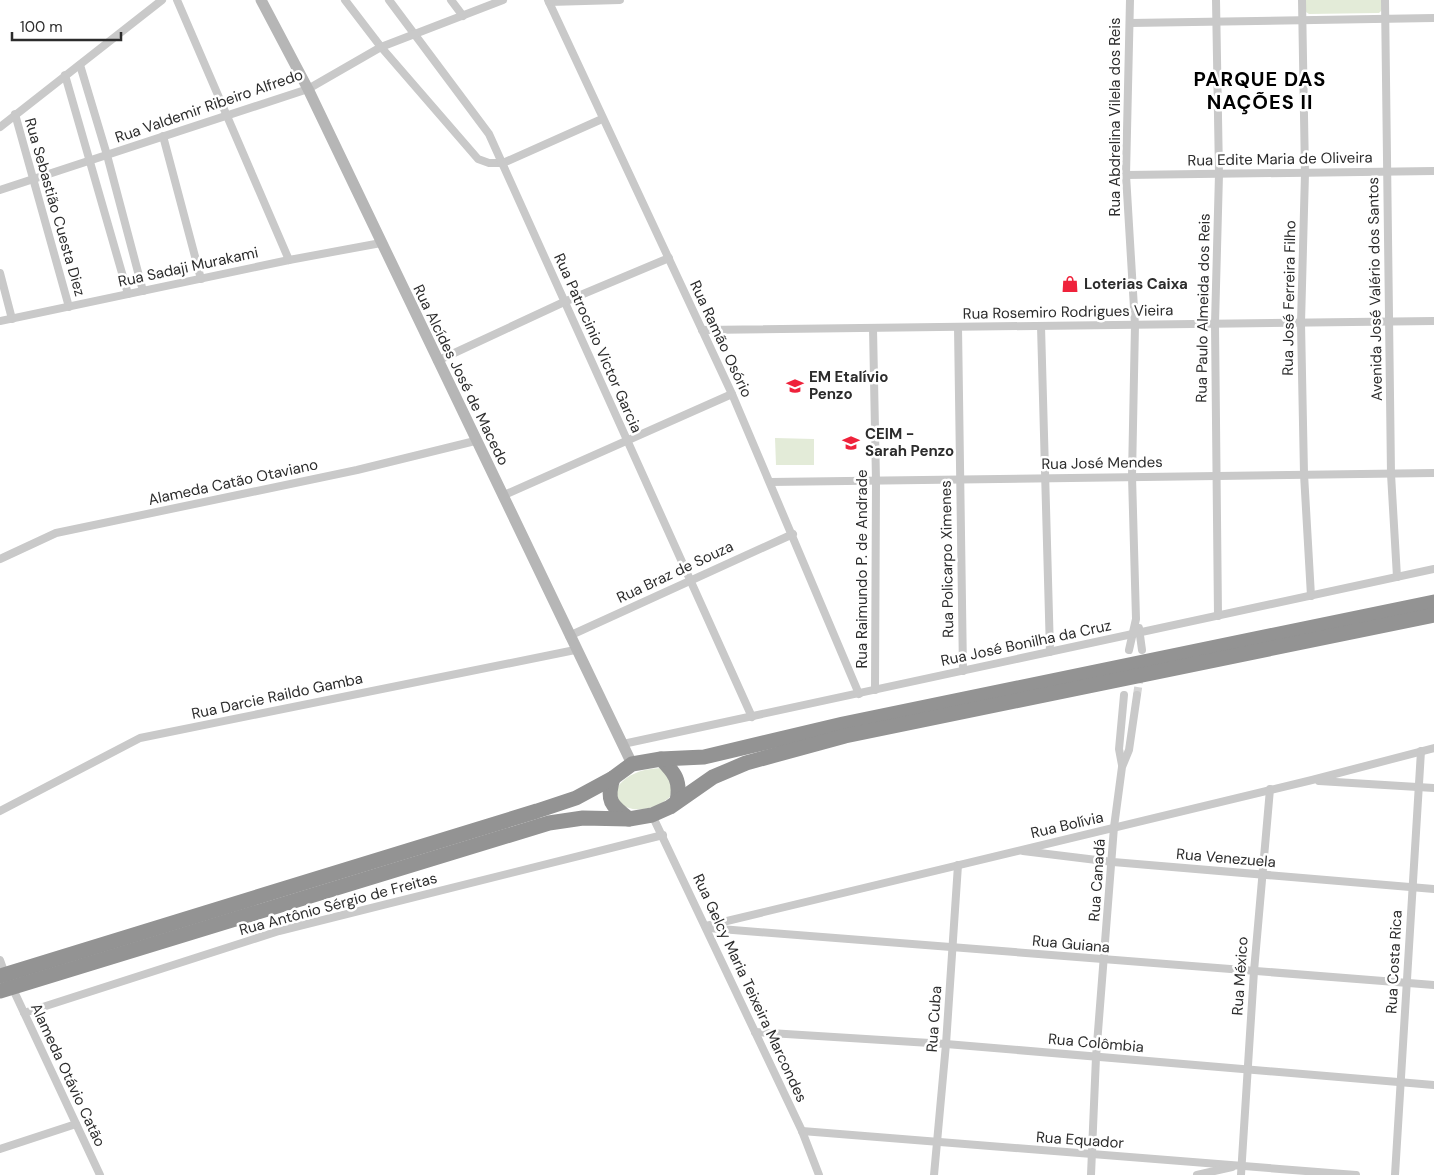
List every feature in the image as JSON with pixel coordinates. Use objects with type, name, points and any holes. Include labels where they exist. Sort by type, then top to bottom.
[{"type":"highway","points":[[3,975],[537,812],[576,798],[613,778],[632,764],[661,759],[704,757],[844,724],[1434,602]]},
{"type":"highway","points":[[3,975],[549,823],[583,818],[629,819],[652,815],[670,807],[713,777],[746,763],[845,736],[1434,615]]},
{"type":"highway","points":[[661,759],[677,775],[680,788],[677,801]]},
{"type":"highway","points":[[613,778],[609,792],[610,801],[614,808],[629,819]]},
{"type":"street","points":[[0,127],[162,0]]},
{"type":"street","points":[[177,0],[289,260]]},
{"type":"street","name":"Rua Alcídes José de Macedo","points":[[261,0],[308,89],[575,650],[632,764]]},
{"type":"street","points":[[345,0],[382,47],[478,159],[489,163],[503,163],[602,119]]},
{"type":"street","name":"Rua Patrocinio Victor Garcia","points":[[388,0],[489,134],[752,716]]},
{"type":"street","points":[[451,0],[464,16]]},
{"type":"street","name":"Rua Valdemir Ribeiro Alfredo","points":[[0,190],[308,89],[382,47],[413,33],[464,16],[503,0]]},
{"type":"street","points":[[552,1],[620,0]]},
{"type":"street","name":"Rua Abdrelina Vilela dos Reis","points":[[1130,0],[1126,175],[1135,325],[1132,476],[1136,620]]},
{"type":"street","name":"Rua Paulo Almeida dos Reis","points":[[1216,0],[1219,174],[1215,324],[1218,616]]},
{"type":"street","name":"Rua José Ferreira Filho","points":[[1302,0],[1305,173],[1301,323],[1304,474],[1311,596]]},
{"type":"street","name":"Avenida José Valério dos Santos","points":[[1386,0],[1391,474],[1397,577]]},
{"type":"street","name":"Rua Ramão Osório","points":[[552,1],[602,119],[732,394],[793,534],[858,694]]},
{"type":"street","points":[[1130,23],[1434,18]]},
{"type":"street","points":[[80,65],[107,155],[143,291]]},
{"type":"street","points":[[66,75],[128,294]]},
{"type":"street","name":"Rua Sebastião Cuesta Diez","points":[[15,114],[69,307]]},
{"type":"street","points":[[164,136],[201,279]]},
{"type":"street","name":"Rua Edite Maria de Oliveira","points":[[1126,175],[1434,171]]},
{"type":"street","name":"Rua Sadaji Murakami","points":[[0,321],[381,242]]},
{"type":"street","points":[[437,361],[564,302],[669,258]]},
{"type":"street","points":[[0,272],[12,319]]},
{"type":"street","name":"Rua Rosemiro Rodrigues Vieira","points":[[702,330],[1434,321]]},
{"type":"street","points":[[1041,326],[1050,652]]},
{"type":"street","name":"Rua Policarpo Ximenes","points":[[958,327],[963,671]]},
{"type":"street","name":"Rua Raimundo P. de Andrade","points":[[873,328],[876,480],[876,690]]},
{"type":"street","points":[[502,496],[732,394]]},
{"type":"street","name":"Alameda Catão Otaviano","points":[[0,559],[56,533],[357,470],[476,441]]},
{"type":"street","name":"Rua José Mendes","points":[[770,482],[1434,473]]},
{"type":"street","name":"Rua Braz de Souza","points":[[569,636],[691,578],[793,534]]},
{"type":"street","name":"Rua José Bonilha da Cruz","points":[[623,744],[1434,569]]},
{"type":"street","points":[[1136,620],[1141,633],[1142,650]]},
{"type":"street","points":[[1129,650],[1136,620]]},
{"type":"street","name":"Rua Darcie Raildo Gamba","points":[[0,811],[140,738],[575,650]]},
{"type":"street","points":[[1122,767],[1119,749],[1124,695]]},
{"type":"street","points":[[1122,767],[1129,750],[1137,695]]},
{"type":"street","name":"Rua Bolívia","points":[[706,927],[1017,850],[1312,780],[1434,748]]},
{"type":"street","name":"Rua Costa Rica","points":[[1394,1175],[1402,1083],[1406,983],[1421,751]]},
{"type":"street","name":"Rua Canadá","points":[[1091,1175],[1096,1057],[1113,862],[1114,827],[1122,767]]},
{"type":"street","points":[[1312,780],[1434,788]]},
{"type":"street","name":"Rua México","points":[[1242,1175],[1241,1165],[1254,971],[1270,789]]},
{"type":"street","name":"Rua Gelcy Maria Teixeira Marcondes","points":[[652,815],[802,1131],[819,1175]]},
{"type":"street","name":"Rua Antônio Sérgio de Freitas","points":[[24,1013],[279,931],[663,835]]},
{"type":"street","name":"Rua Venezuela","points":[[1017,850],[1113,862],[1434,889]]},
{"type":"street","name":"Rua Cuba","points":[[934,1175],[946,1044],[958,865]]},
{"type":"street","name":"Rua Guiana","points":[[706,927],[1434,985]]},
{"type":"street","name":"Alameda Otávio Catão","points":[[3,975],[24,1013],[100,1175]]},
{"type":"street","name":"Rua Colômbia","points":[[756,1032],[946,1044],[1434,1085]]},
{"type":"street","points":[[0,1149],[76,1124]]},
{"type":"street","name":"Rua Equador","points":[[802,1131],[1356,1175]]},
{"type":"street","points":[[1197,1175],[1241,1165]]},
{"type":"green space","points":[[1305,0],[1383,0],[1383,9],[1379,13],[1309,14],[1306,12]]},
{"type":"green space","points":[[775,438],[814,439],[814,465],[776,465]]},
{"type":"green space","points":[[661,768],[674,775],[670,797],[665,801],[644,809],[630,808],[618,802],[616,789],[625,779],[648,769]]},
{"type":"tunnel","points":[[1137,695],[1140,675]]},
{"type":"place","name":"Loterias Caixa","points":[[1070,284]]},
{"type":"place","name":"EM Etalívio Penzo","points":[[795,386]]},
{"type":"place","name":"CEIM - Sarah Penzo","points":[[851,443]]},
{"type":"district","name":"PARQUE DAS NAÇÕES II","points":[[1260,90]]}]
